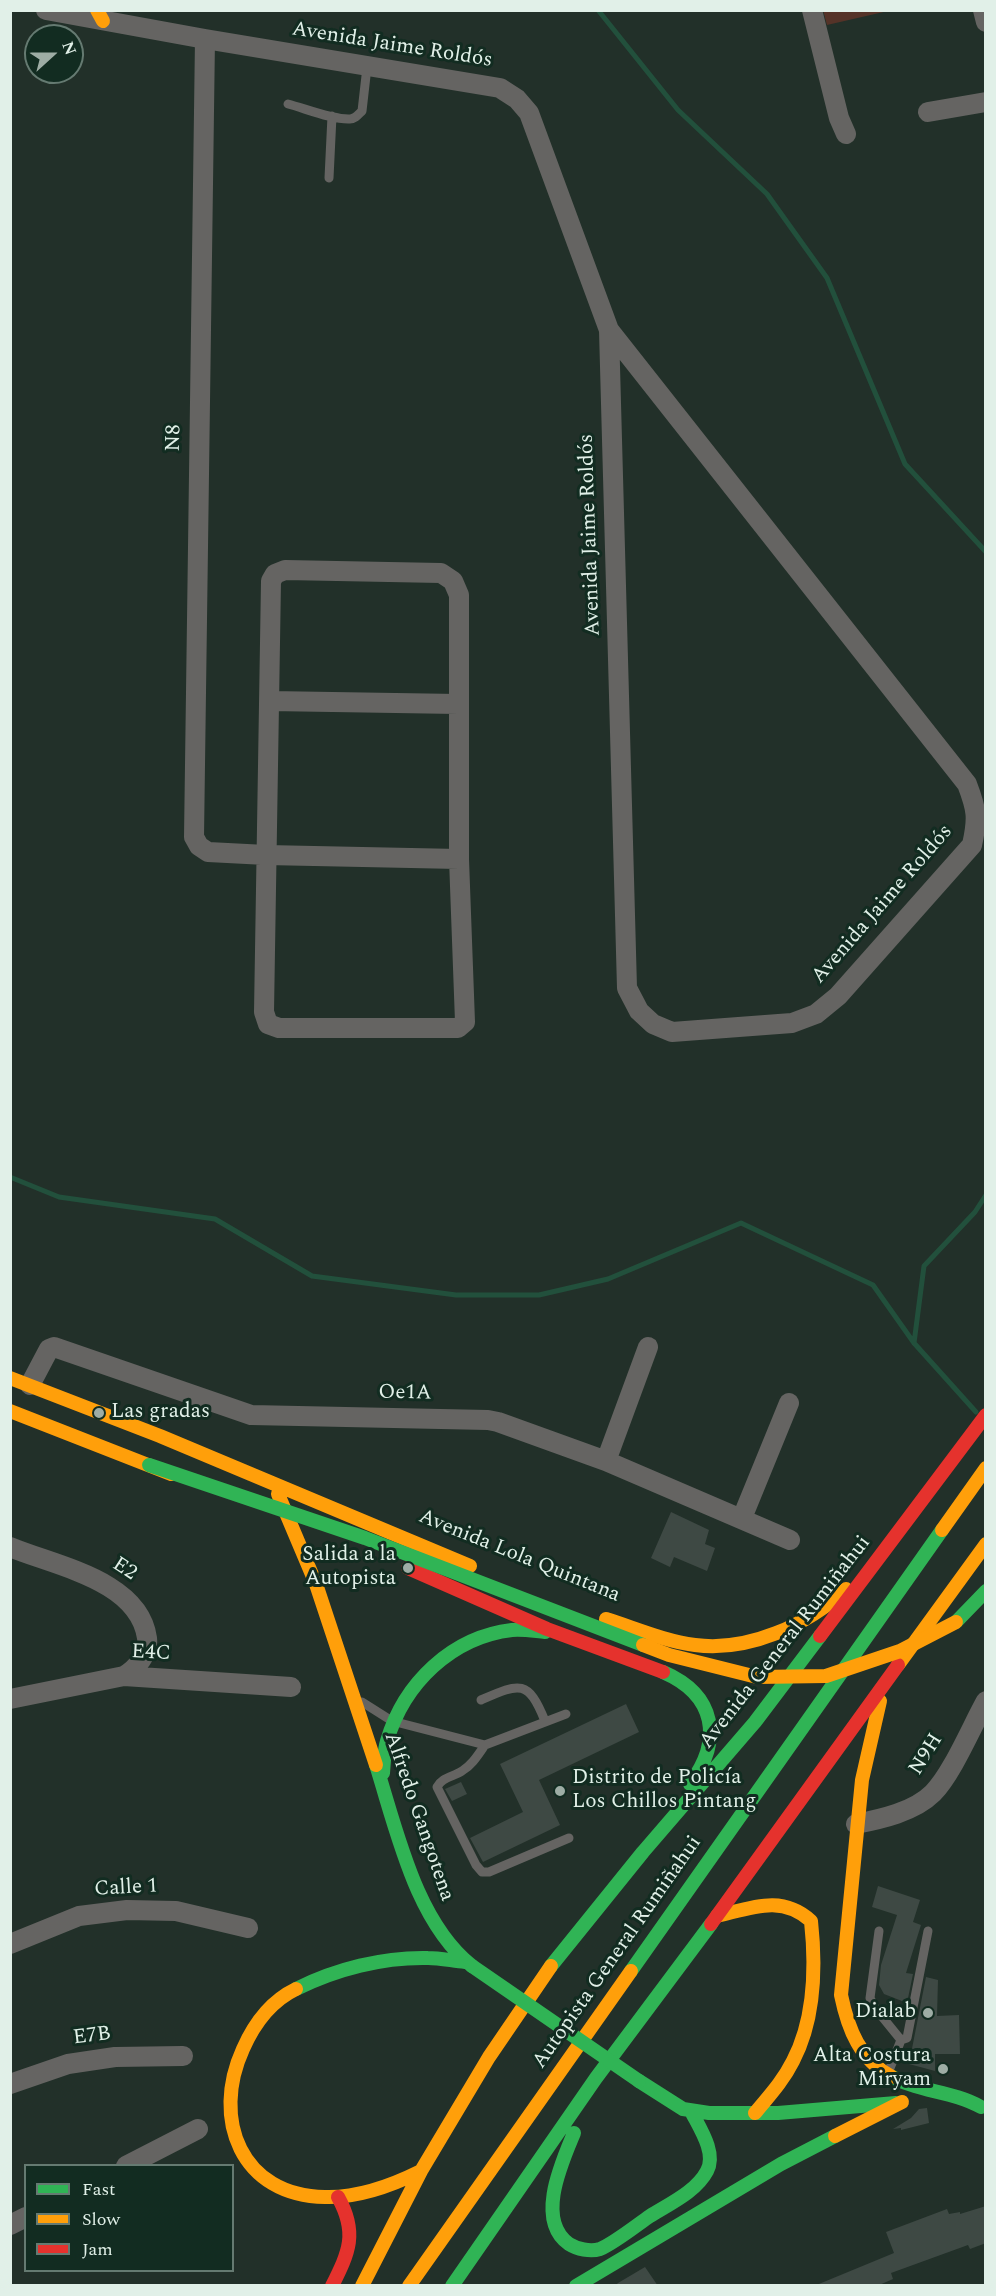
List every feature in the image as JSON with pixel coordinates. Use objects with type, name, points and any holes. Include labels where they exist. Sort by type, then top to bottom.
[{"type":"main road","name":"Avenida Lola Quintana","points":[[10,1378],[160,1436],[571,1608],[696,1645],[722,1646],[796,1624],[837,1600],[958,1453]]},
{"type":"main road","name":"Avenida Lola Quintana","points":[[10,1411],[408,1568],[564,1636],[674,1677],[692,1688],[702,1703],[711,1735],[705,1763],[644,1852]]},
{"type":"main road","name":"Avenida General Rumiñahui","points":[[362,2286],[421,2171],[489,2057],[543,1976],[754,1722],[981,1420]]},
{"type":"main road","name":"Avenida Lola Quintana","points":[[149,1465],[365,1538],[669,1655],[757,1677],[826,1676],[900,1651],[956,1622],[986,1591]]},
{"type":"main road","name":"Autopista General Rumiñahui","points":[[409,2286],[986,1468]]},
{"type":"main road","name":"Alfredo Gangotena","points":[[272,1483],[291,1522],[316,1584],[415,1884],[430,1916],[446,1940],[469,1964],[675,2104],[691,2111],[755,2113],[940,2100],[984,2108]]},
{"type":"main road","points":[[452,2286],[596,2078],[717,1917],[986,1544]]},
{"type":"main road","points":[[383,1787],[386,1745],[392,1721],[415,1684],[431,1667],[450,1652],[494,1634],[541,1631],[564,1636]]},
{"type":"main road","points":[[883,1688],[862,1780],[841,1995],[852,2008],[856,2045],[870,2062],[887,2075],[913,2085],[964,2096],[984,2108]]},
{"type":"main road","points":[[717,1917],[775,1904],[801,1910],[812,1921],[814,1977],[803,2032],[785,2076],[755,2113]]},
{"type":"main road","points":[[421,2171],[384,2188],[338,2197],[318,2197],[279,2187],[256,2170],[241,2150],[230,2121],[228,2096],[233,2072],[243,2046],[260,2020],[279,2000],[297,1988],[325,1975],[378,1963],[424,1958],[469,1964]]},
{"type":"main road","points":[[596,2078],[555,2181],[552,2206],[556,2224],[564,2240],[577,2249],[599,2248],[691,2190],[708,2170],[710,2156],[706,2142],[691,2111]]},
{"type":"main road","points":[[576,2286],[781,2164],[911,2102]]},
{"type":"main road","points":[[332,2286],[345,2258],[350,2234],[349,2219],[338,2197]]},
{"type":"street","name":"Avenida Jaime Roldós","points":[[46,10],[100,16],[205,39],[500,88],[517,99],[529,113],[609,330],[968,784],[976,807],[976,825],[972,845],[837,996],[816,1014],[792,1023],[672,1032],[653,1024],[639,1011],[627,988],[609,330]]},
{"type":"street","points":[[812,10],[839,118],[846,134]]},
{"type":"street","points":[[983,10],[986,22]]},
{"type":"street","name":"N8","points":[[205,39],[194,837],[199,846],[208,852],[266,855]]},
{"type":"street","points":[[928,112],[986,102]]},
{"type":"street","points":[[285,570],[441,573],[453,581],[459,595],[459,859],[465,1022],[458,1028],[279,1028],[268,1024],[264,1012],[270,701],[271,580],[275,574],[285,570]]},
{"type":"street","points":[[270,701],[458,704]]},
{"type":"street","points":[[266,855],[459,859]]},
{"type":"street","name":"Oe1A","points":[[30,1385],[49,1349],[54,1347],[251,1415],[488,1420],[606,1461],[790,1540]]},
{"type":"street","points":[[606,1461],[648,1347]]},
{"type":"street","points":[[742,1518],[789,1403]]},
{"type":"street","name":"E2","points":[[10,1547],[87,1575],[113,1589],[130,1603],[140,1617],[148,1645],[132,1671],[124,1676]]},
{"type":"street","name":"E4C","points":[[10,1699],[124,1676],[291,1687]]},
{"type":"street","name":"N9H","points":[[856,1824],[887,1817],[916,1805],[932,1795],[943,1781],[986,1701]]},
{"type":"street","name":"Calle 1","points":[[10,1944],[79,1916],[127,1910],[176,1911],[248,1928]]},
{"type":"street","name":"E7B","points":[[10,2084],[68,2064],[115,2057],[183,2056]]},
{"type":"street","points":[[130,2164],[198,2129]]},
{"type":"street","points":[[10,2225],[24,2218]]},
{"type":"lane","points":[[288,104],[332,116],[350,119],[357,117],[362,111],[367,67]]},
{"type":"lane","points":[[329,178],[332,116]]},
{"type":"lane","points":[[481,1700],[507,1689],[524,1688],[531,1692],[537,1701],[545,1721]]},
{"type":"lane","points":[[355,1698],[392,1721],[485,1745]]},
{"type":"lane","points":[[566,1714],[485,1745],[473,1763],[460,1773],[440,1781],[437,1787],[476,1865],[482,1872],[489,1872],[569,1838]]},
{"type":"lane","points":[[879,1931],[870,1998],[875,2008],[901,2040]]},
{"type":"lane","points":[[887,2075],[901,2040],[907,2038],[928,1931]]},
{"type":"lane","points":[[852,2008],[870,1998]]},
{"type":"shaded area","points":[[823,10],[888,10],[888,11],[827,25]]},
{"type":"building","points":[[671,1512],[709,1530],[705,1544],[715,1548],[707,1571],[674,1557],[670,1567],[651,1558]]},
{"type":"building","points":[[626,1704],[639,1732],[539,1780],[560,1825],[483,1862],[470,1838],[523,1812],[500,1764]]},
{"type":"building","points":[[461,1782],[467,1794],[452,1801],[445,1789]]},
{"type":"building","points":[[878,1886],[920,1900],[913,1922],[921,1925],[906,1973],[913,1974],[907,2003],[884,1994],[879,1985],[881,1965],[897,1915],[872,1907]]},
{"type":"building","name":"Dialab","points":[[926,1977],[938,1980],[937,2016],[959,2015],[960,2054],[935,2054],[935,2071],[909,2064]]},
{"type":"building","points":[[927,2108],[929,2123],[901,2130],[901,2128],[893,2129],[911,2118],[919,2109]]},
{"type":"building","points":[[986,2206],[986,2243],[970,2249],[968,2245],[891,2273],[893,2279],[877,2286],[814,2286],[894,2253],[886,2232],[947,2209],[949,2214],[960,2212],[960,2214]]},
{"type":"building","points":[[645,2267],[658,2286],[615,2286],[618,2283]]},
{"type":"waterway","points":[[598,10],[678,110],[767,194],[827,278],[905,464],[986,552]]},
{"type":"waterway","points":[[10,1177],[59,1197],[215,1219],[312,1276],[456,1295],[539,1295],[608,1279],[741,1223],[873,1285],[914,1343],[976,1412]]},
{"type":"waterway","points":[[914,1343],[924,1266],[975,1212],[986,1195]]},
{"type":"traffic: fast","points":[[149,1465],[365,1538],[643,1645]]},
{"type":"traffic: fast","points":[[631,1971],[942,1530]]},
{"type":"traffic: fast","points":[[956,1622],[986,1591]]},
{"type":"traffic: fast","points":[[383,1773],[386,1745],[395,1720],[405,1700],[433,1666],[470,1642],[490,1634],[512,1630],[545,1632]]},
{"type":"traffic: fast","points":[[551,1966],[643,1852],[755,1722],[820,1636]]},
{"type":"traffic: fast","points":[[663,1672],[681,1682],[694,1693],[704,1706],[709,1720],[710,1735],[707,1751],[690,1784]]},
{"type":"traffic: fast","points":[[376,1765],[401,1846],[423,1900],[436,1925],[472,1966]]},
{"type":"traffic: fast","points":[[452,2286],[596,2078],[711,1924]]},
{"type":"traffic: fast","points":[[296,1989],[343,1970],[377,1962],[411,1958],[437,1958],[465,1962]]},
{"type":"traffic: fast","points":[[472,1966],[639,2081]]},
{"type":"traffic: fast","points":[[892,2077],[981,2107]]},
{"type":"traffic: fast","points":[[639,2081],[683,2109],[709,2113],[778,2113],[896,2103]]},
{"type":"traffic: fast","points":[[574,2133],[554,2190],[552,2206],[554,2221],[559,2234],[569,2244],[584,2250],[596,2250],[611,2243],[682,2197],[707,2171],[710,2156],[706,2140],[691,2111]]},
{"type":"traffic: fast","points":[[576,2286],[781,2164],[835,2136]]},
{"type":"traffic: slow","points":[[97,10],[103,21]]},
{"type":"traffic: slow","points":[[10,1378],[160,1436],[470,1566]]},
{"type":"traffic: slow","points":[[10,1411],[171,1474]]},
{"type":"traffic: slow","points":[[942,1530],[986,1468]]},
{"type":"traffic: slow","points":[[278,1494],[316,1584],[376,1765]]},
{"type":"traffic: slow","points":[[898,1665],[986,1544]]},
{"type":"traffic: slow","points":[[606,1619],[683,1643],[715,1646],[736,1644],[756,1640],[795,1624],[814,1614],[846,1589]]},
{"type":"traffic: slow","points":[[643,1645],[669,1655],[757,1677],[826,1676],[900,1651],[956,1622]]},
{"type":"traffic: slow","points":[[880,1701],[862,1780],[841,1995],[847,2020],[857,2042],[872,2062],[892,2077]]},
{"type":"traffic: slow","points":[[717,1916],[754,1907],[777,1905],[800,1913],[811,1921],[813,1974],[806,2028],[789,2068],[755,2113]]},
{"type":"traffic: slow","points":[[362,2286],[421,2171],[489,2057],[551,1966]]},
{"type":"traffic: slow","points":[[409,2286],[631,1971]]},
{"type":"traffic: slow","points":[[296,1989],[271,2007],[258,2022],[243,2049],[234,2075],[230,2102],[233,2126],[240,2149],[254,2168],[272,2183],[296,2193],[325,2197],[338,2197],[374,2190],[421,2171]]},
{"type":"traffic: slow","points":[[835,2136],[902,2102]]},
{"type":"traffic: jam","points":[[820,1636],[986,1415]]},
{"type":"traffic: jam","points":[[408,1568],[547,1629],[663,1672]]},
{"type":"traffic: jam","points":[[711,1924],[898,1665]]},
{"type":"traffic: jam","points":[[332,2286],[343,2263],[349,2242],[348,2221],[338,2197]]},
{"type":"place","name":"Las gradas","points":[[99,1413]]},
{"type":"place","name":"Salida a la Autopista","points":[[408,1568]]},
{"type":"place","name":"Distrito de Policía Los Chillos Pintang","points":[[560,1791]]},
{"type":"place","name":"Dialab","points":[[928,2013]]},
{"type":"place","name":"Alta Costura Miryam","points":[[943,2069]]}]
